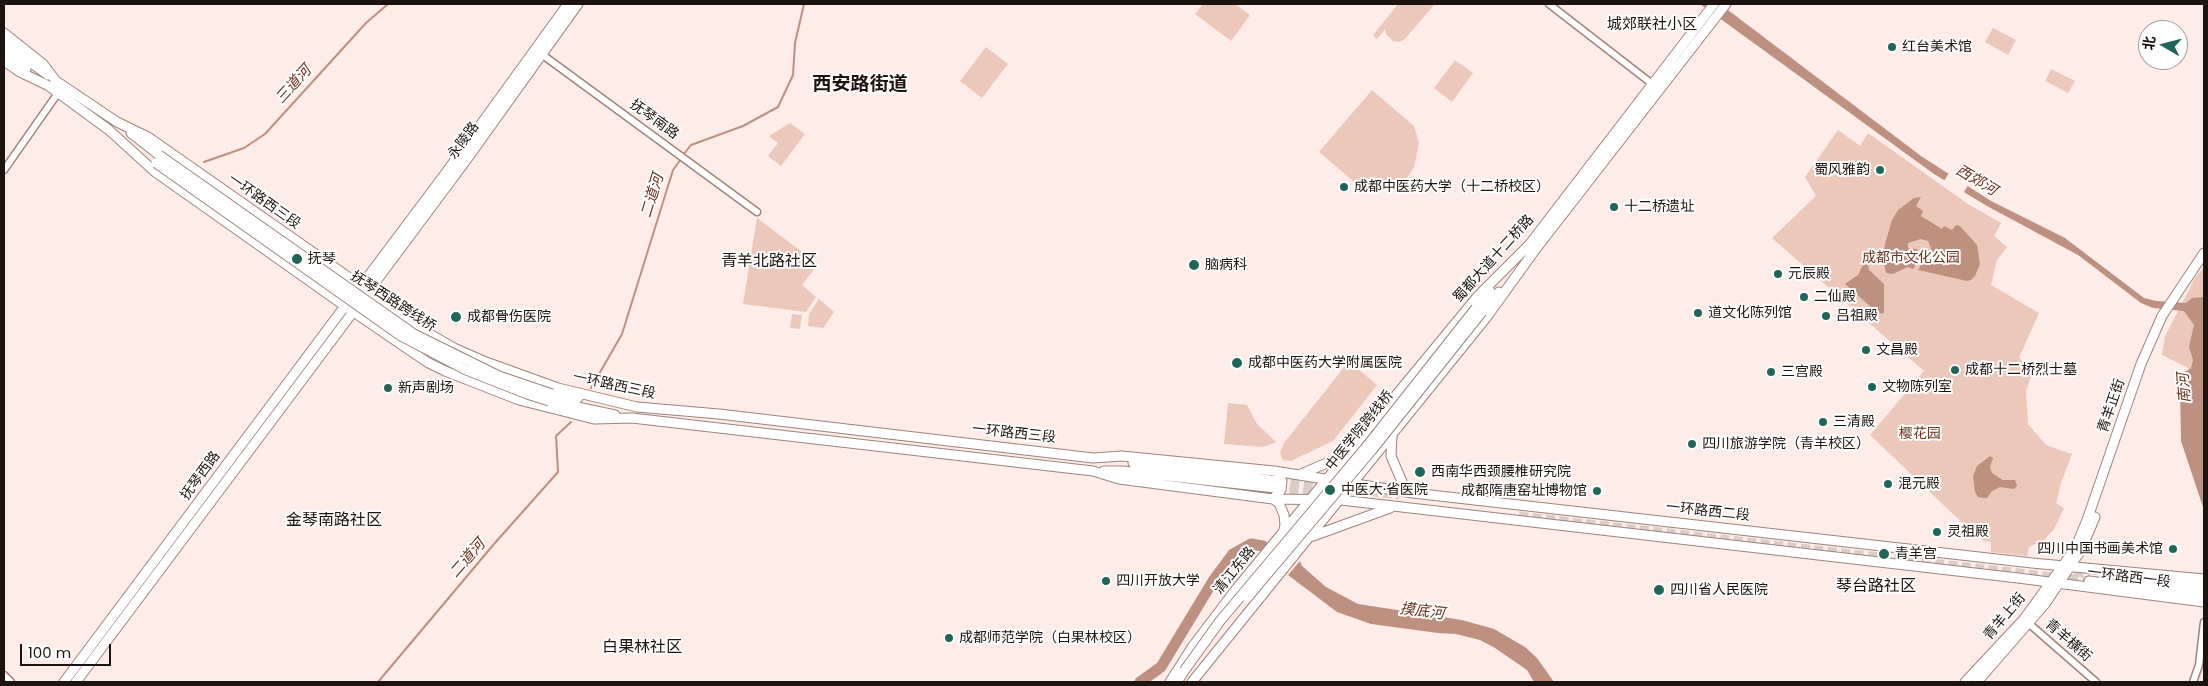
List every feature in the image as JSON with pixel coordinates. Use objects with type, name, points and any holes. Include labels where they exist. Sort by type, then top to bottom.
[{"type":"main road","name":"永陵路","points":[[539,52],[568,4]]},
{"type":"main road","name":"永陵路","points":[[365,289],[539,52],[578,4]]},
{"type":"main road","name":"蜀都大道十二桥路","points":[[1656,87],[1714,4]]},
{"type":"main road","name":"蜀都大道十二桥路","points":[[1352,485],[1486,318],[1532,247],[1656,87],[1726,4]]},
{"type":"main road","name":"一环路西三段","points":[[4,33],[43,64],[58,93],[109,130],[154,171],[344,306],[427,362],[519,400],[594,419],[632,418],[1093,471],[1119,479],[1273,499],[1310,498],[1341,500]]},
{"type":"main road","points":[[4,43],[24,63]]},
{"type":"main road","points":[[4,53],[24,63],[52,83]]},
{"type":"main road","name":"一环路西三段","points":[[4,60],[20,72],[52,83],[117,122],[148,137],[412,324],[478,359],[558,388],[637,407],[719,414],[1094,458],[1122,456],[1274,471],[1352,485]]},
{"type":"main road","points":[[117,122],[158,159]]},
{"type":"main road","points":[[109,130],[158,159]]},
{"type":"main road","name":"抚琴西路跨线桥","points":[[158,159],[414,334],[499,376],[551,397]]},
{"type":"main road","name":"蜀都大道十二桥路","points":[[1325,480],[1355,448],[1477,297],[1532,247]]},
{"type":"main road","name":"中医学院跨线桥","points":[[1177,682],[1187,677],[1229,619],[1372,450],[1479,310],[1532,247]]},
{"type":"main road","name":"青羊正街","points":[[2065,566],[2075,549],[2087,520],[2142,364],[2167,313],[2203,260]]},
{"type":"main road","name":"抚琴西路","points":[[64,682],[344,306],[365,289]]},
{"type":"main road","name":"抚琴西路","points":[[76,682],[353,312],[365,289]]},
{"type":"main road","points":[[551,397],[637,407]]},
{"type":"main road","points":[[551,397],[632,418]]},
{"type":"main road","points":[[1392,435],[1391,456],[1403,484],[1414,493]]},
{"type":"main road","points":[[1298,475],[1329,462],[1355,448]]},
{"type":"main road","points":[[1093,471],[1123,471],[1276,485],[1094,458]]},
{"type":"main road","points":[[1274,471],[1282,484],[1279,494],[1273,499],[1279,503],[1284,515],[1285,524],[1282,534]]},
{"type":"main road","name":"清江东路","points":[[1170,682],[1193,646],[1325,480]]},
{"type":"main road","points":[[1187,677],[1310,537],[1352,485]]},
{"type":"main road","name":"一环路西二段","points":[[1352,485],[2065,566]]},
{"type":"main road","points":[[1341,500],[2054,582]]},
{"type":"main road","points":[[1310,537],[1392,507]]},
{"type":"main road","name":"一环路西一段","points":[[2065,566],[2204,579]]},
{"type":"main road","name":"青羊上街","points":[[1977,682],[2027,621],[2065,566]]},
{"type":"main road","points":[[2204,587],[2090,577],[2204,595]]},
{"type":"main road","name":"一环路西一段","points":[[2054,582],[2204,602]]},
{"type":"main road","name":"青羊上街","points":[[1965,682],[2027,621]]},
{"type":"street","points":[[1549,4],[1656,87]]},
{"type":"street","name":"抚琴南路","points":[[539,52],[757,212]]},
{"type":"street","points":[[4,170],[58,93]]},
{"type":"street","name":"青羊横街","points":[[2027,621],[2096,682]]},
{"type":"street","points":[[2194,682],[2199,666],[2204,622]]},
{"type":"street","points":[[4,675],[11,682]]},
{"type":"green space","points":[[1203,4],[1235,4],[1250,15],[1231,41],[1195,14]]},
{"type":"green space","points":[[1398,4],[1435,4],[1404,40],[1399,42],[1393,41],[1386,34],[1385,29],[1377,39],[1373,35]]},
{"type":"green space","points":[[1993,28],[2016,40],[2008,55],[1985,42]]},
{"type":"green space","points":[[986,47],[1008,64],[982,98],[960,81]]},
{"type":"green space","points":[[1455,60],[1473,73],[1452,102],[1434,88]]},
{"type":"green space","points":[[2051,69],[2075,81],[2068,93],[2045,81]]},
{"type":"green space","points":[[1372,90],[1414,126],[1419,143],[1414,167],[1407,178],[1385,190],[1358,185],[1319,152]]},
{"type":"green space","points":[[790,123],[805,134],[781,166],[768,156],[778,143],[769,136]]},
{"type":"green space","name":"成都市文化公园","points":[[1838,130],[1860,146],[1868,133],[1968,204],[2001,223],[1994,236],[2007,247],[1997,260],[1991,285],[2039,313],[2019,358],[2033,371],[2026,391],[2028,424],[2046,445],[2072,454],[2056,503],[2064,508],[2054,529],[2044,540],[2029,547],[2027,556],[1991,552],[1991,542],[1984,541],[1974,534],[1870,435],[1924,371],[1772,238],[1816,196],[1805,177]]},
{"type":"green space","points":[[757,218],[818,264],[802,285],[816,297],[806,312],[743,304]]},
{"type":"green space","points":[[2204,267],[2204,376],[2162,355],[2165,336],[2195,278]]},
{"type":"green space","points":[[819,299],[834,312],[823,328],[808,326],[809,314]]},
{"type":"green space","points":[[792,314],[802,315],[800,329],[790,328]]},
{"type":"green space","points":[[1349,361],[1377,385],[1333,441],[1291,461],[1283,460],[1280,453],[1284,443]]},
{"type":"green space","points":[[1228,403],[1247,405],[1257,424],[1276,442],[1263,447],[1224,444]]},
{"type":"water","name":"南河","points":[[1700,4],[1720,4],[1921,156],[1991,201],[2065,238],[2144,298],[2156,301],[2186,303],[2192,298],[2204,297],[2204,510],[2181,441],[2180,381],[2183,373],[2191,368],[2193,360],[2189,347],[2194,325],[2184,311],[2153,308],[2141,303],[2078,255],[1987,206],[1934,174]]},
{"type":"water","points":[[1921,197],[1916,206],[1923,211],[1921,216],[1942,229],[1944,226],[1952,230],[1956,225],[1960,226],[1977,245],[1980,264],[1975,276],[1971,280],[1967,281],[1918,270],[1925,258],[1931,256],[1932,251],[1928,241],[1921,239],[1908,243],[1908,248],[1917,249],[1921,256],[1913,269],[1908,267],[1893,274],[1886,273],[1883,259],[1892,220],[1898,210],[1914,198]]},
{"type":"water","points":[[1868,264],[1869,270],[1884,284],[1884,313],[1879,314],[1845,284],[1858,275],[1863,265]]},
{"type":"water","points":[[1990,456],[1993,458],[1990,467],[1992,473],[2003,480],[2015,480],[2017,486],[2014,489],[2000,487],[1992,491],[1987,498],[1978,497],[1975,492],[1973,476],[1977,466]]},
{"type":"water","points":[[1300,561],[1302,566],[1326,587],[1358,604],[1462,620],[1494,629],[1525,647],[1537,658],[1554,682],[1534,682],[1527,670],[1480,640],[1456,634],[1371,624],[1337,612],[1288,575]]},
{"type":"pier","points":[[1950,171],[1969,184],[1962,195],[1943,183]]},
{"type":"waterway","name":"三道河","points":[[204,162],[244,148],[265,134],[366,23],[388,4]]},
{"type":"waterway","name":"二道河","points":[[683,155],[691,145],[743,126],[778,107],[793,75],[795,43],[804,4]]},
{"type":"waterway","name":"二道河","points":[[591,388],[622,334],[673,170],[681,159]]},
{"type":"waterway","name":"二道河","points":[[378,682],[494,544],[558,472],[556,436],[571,422]]},
{"type":"waterway","name":"摸底河","points":[[1140,682],[1161,667],[1213,581],[1233,554],[1251,544],[1263,546]]},
{"type":"tunnel","points":[[1277,481],[1327,487]]},
{"type":"tunnel","points":[[1343,488],[1399,495]]},
{"type":"tunnel","points":[[1276,489],[1322,494]]},
{"type":"tunnel","points":[[1519,516],[2089,581]]},
{"type":"tunnel","points":[[2061,570],[2090,574]]},
{"type":"place","name":"红台美术馆","points":[[1892,47]]},
{"type":"place","name":"蜀风雅韵","points":[[1880,170]]},
{"type":"place","name":"成都中医药大学（十二桥校区）","points":[[1344,187]]},
{"type":"place","name":"十二桥遗址","points":[[1614,207]]},
{"type":"place","name":"抚琴","points":[[297,259]]},
{"type":"place","name":"脑病科","points":[[1194,265]]},
{"type":"place","name":"元辰殿","points":[[1778,274]]},
{"type":"place","name":"二仙殿","points":[[1804,297]]},
{"type":"place","name":"道文化陈列馆","points":[[1698,313]]},
{"type":"place","name":"吕祖殿","points":[[1826,316]]},
{"type":"place","name":"成都骨伤医院","points":[[456,317]]},
{"type":"place","name":"文昌殿","points":[[1866,350]]},
{"type":"place","name":"成都中医药大学附属医院","points":[[1237,363]]},
{"type":"place","name":"成都十二桥烈士墓","points":[[1955,370]]},
{"type":"place","name":"三宫殿","points":[[1771,372]]},
{"type":"place","name":"文物陈列室","points":[[1872,387]]},
{"type":"place","name":"新声剧场","points":[[388,388]]},
{"type":"place","name":"三清殿","points":[[1823,422]]},
{"type":"place","name":"四川旅游学院（青羊校区）","points":[[1692,444]]},
{"type":"place","name":"西南华西颈腰椎研究院","points":[[1420,472]]},
{"type":"place","name":"混元殿","points":[[1888,484]]},
{"type":"place","name":"中医大·省医院","points":[[1330,490]]},
{"type":"place","name":"成都隋唐窑址博物馆","points":[[1597,491]]},
{"type":"place","name":"灵祖殿","points":[[1937,532]]},
{"type":"place","name":"四川中国书画美术馆","points":[[2173,549]]},
{"type":"place","name":"青羊宫","points":[[1884,554]]},
{"type":"place","name":"四川开放大学","points":[[1106,581]]},
{"type":"place","name":"四川省人民医院","points":[[1659,590]]},
{"type":"place","name":"成都师范学院（白果林校区）","points":[[949,638]]},
{"type":"district","name":"城郊联社小区","points":[[1652,25]]},
{"type":"district","name":"西安路街道","points":[[860,85]]},
{"type":"district","name":"青羊北路社区","points":[[769,262]]},
{"type":"district","name":"金琴南路社区","points":[[334,521]]},
{"type":"district","name":"琴台路社区","points":[[1876,587]]},
{"type":"district","name":"白果林社区","points":[[642,648]]},
{"type":"water label","name":"西郊河","points":[[1976,181]]},
{"type":"park label","name":"樱花园","points":[[1920,434]]}]
